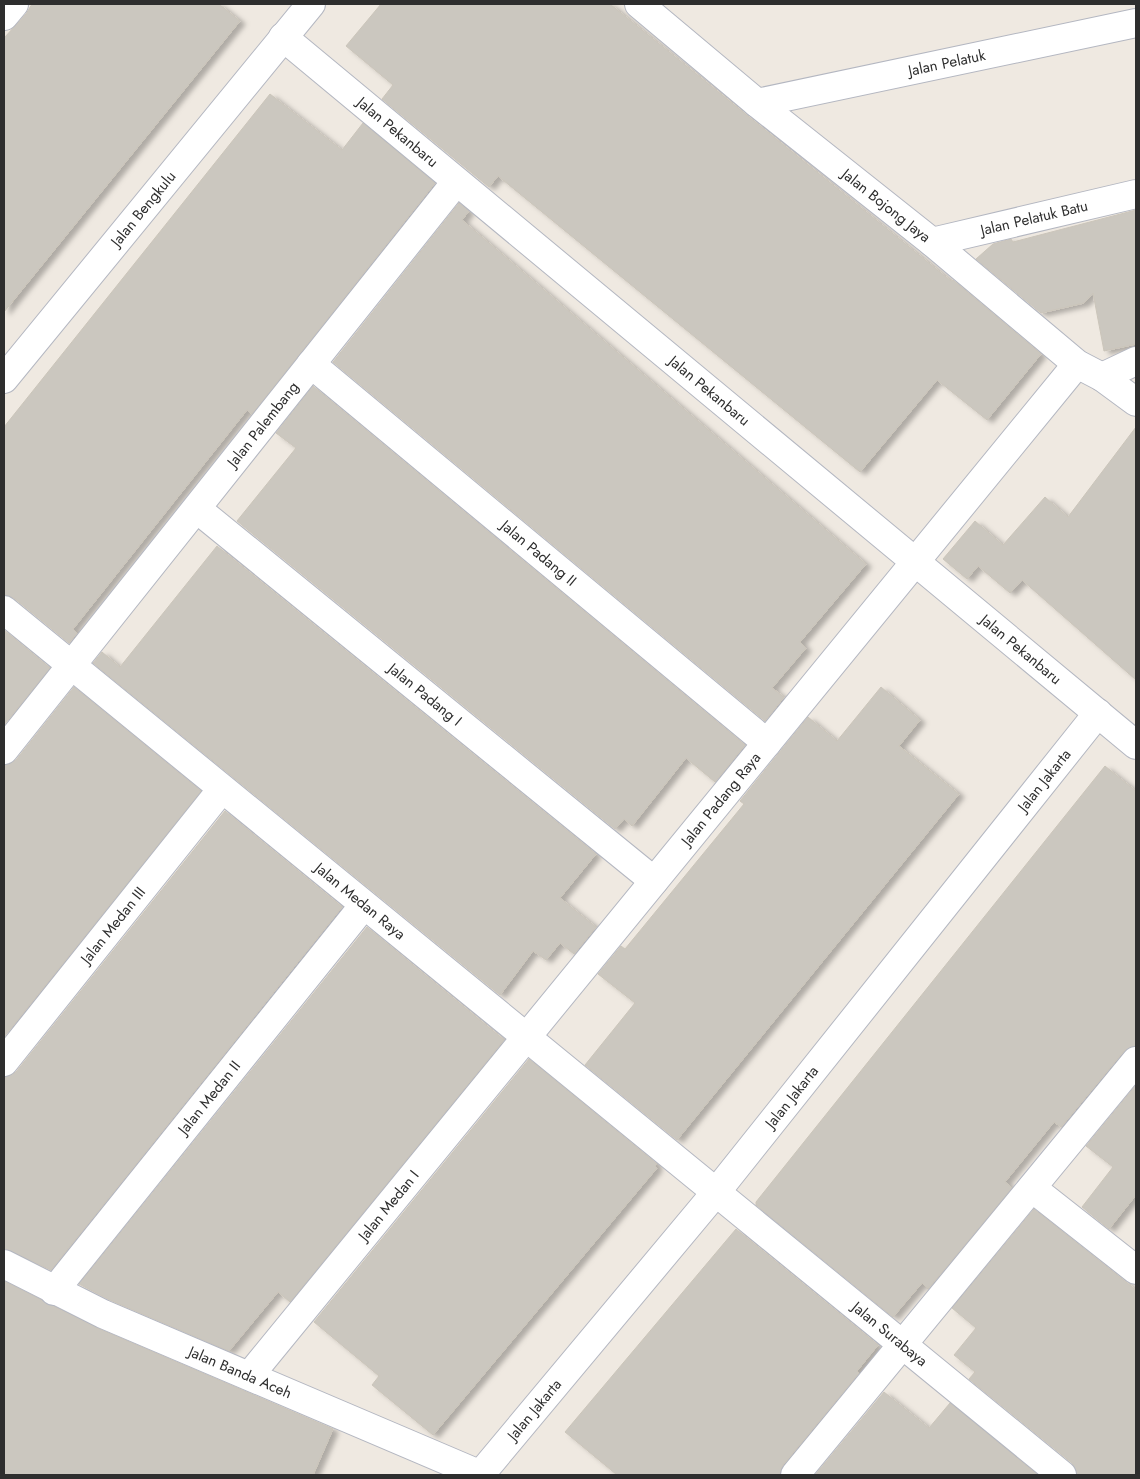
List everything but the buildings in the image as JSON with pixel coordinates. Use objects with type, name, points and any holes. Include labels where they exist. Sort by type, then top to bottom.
[{"type":"street","points":[[4,16],[14,4]]},
{"type":"street","name":"Jalan Bengkulu","points":[[4,379],[311,4]]},
{"type":"street","name":"Jalan Bojong Jaya","points":[[639,4],[757,103],[932,242],[1077,364],[1102,377],[1136,402]]},
{"type":"street","name":"Jalan Pelatuk","points":[[757,103],[1136,23]]},
{"type":"street","name":"Jalan Pekanbaru","points":[[283,37],[1136,745]]},
{"type":"street","name":"Jalan Palembang","points":[[4,750],[456,182]]},
{"type":"street","name":"Jalan Pelatuk Batu","points":[[932,242],[1136,194]]},
{"type":"street","points":[[1102,377],[1136,361]]},
{"type":"street","name":"Jalan Padang II","points":[[311,364],[767,743]]},
{"type":"street","name":"Jalan Padang Raya","points":[[526,1037],[1077,364]]},
{"type":"street","name":"Jalan Padang I","points":[[196,509],[654,881]]},
{"type":"street","name":"Jalan Medan Raya","points":[[4,610],[717,1191]]},
{"type":"street","name":"Jalan Jakarta","points":[[480,1475],[717,1191],[1098,713]]},
{"type":"street","name":"Jalan Medan III","points":[[4,1062],[222,789]]},
{"type":"street","name":"Jalan Medan II","points":[[54,1291],[364,905]]},
{"type":"street","name":"Jalan Medan I","points":[[250,1375],[526,1037]]},
{"type":"street","points":[[795,1475],[1136,1061]]},
{"type":"street","points":[[1032,1188],[1136,1270]]},
{"type":"street","name":"Jalan Surabaya","points":[[717,1191],[1062,1475]]},
{"type":"street","name":"Jalan Banda Aceh","points":[[4,1264],[54,1291],[480,1475]]}]
